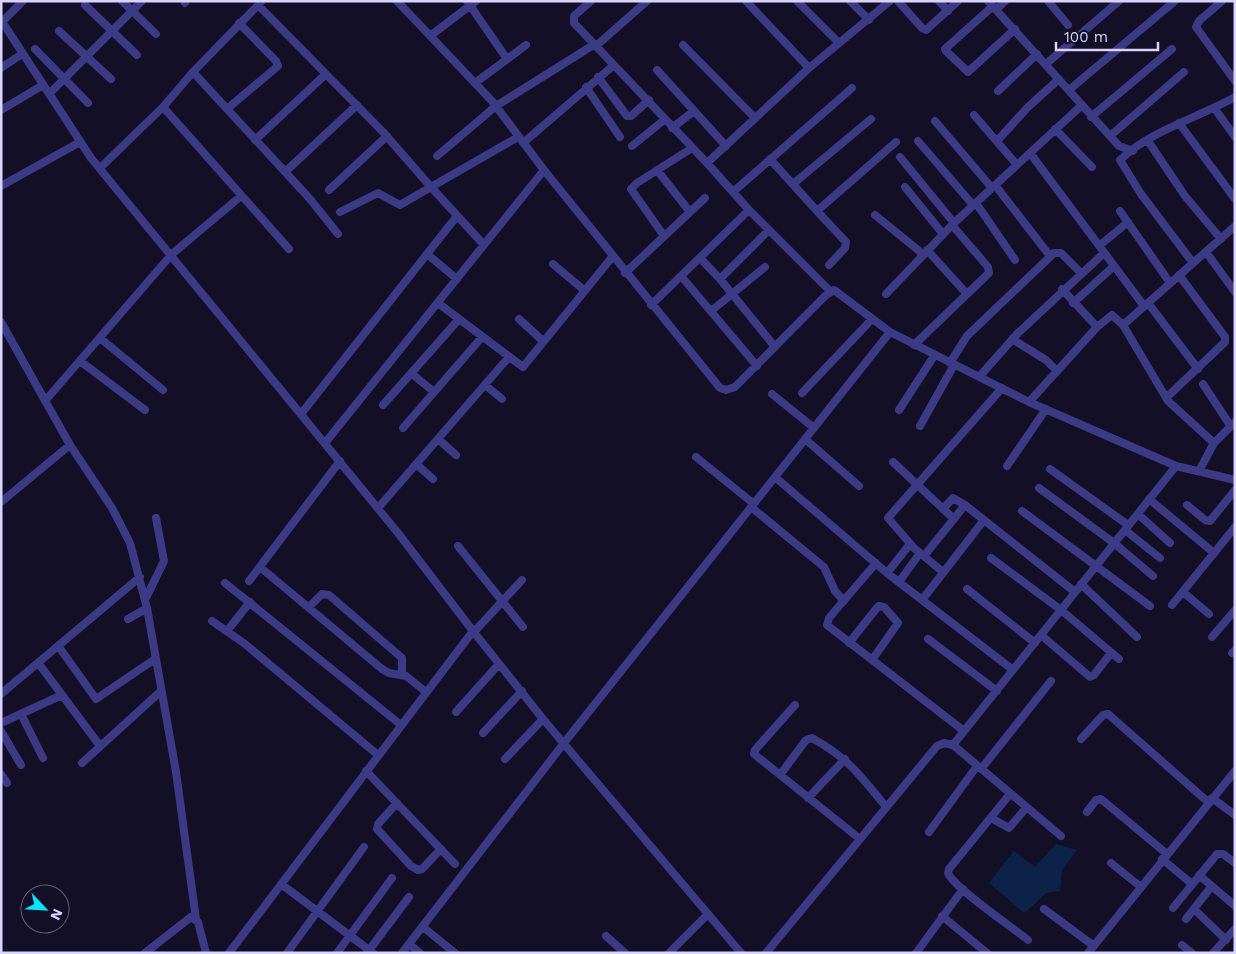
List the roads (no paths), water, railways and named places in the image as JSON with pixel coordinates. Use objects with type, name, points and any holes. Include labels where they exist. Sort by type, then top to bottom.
[{"type":"street","points":[[23,1],[2,21],[80,142],[378,508],[543,719],[741,953]]},
{"type":"street","points":[[122,1],[156,34]]},
{"type":"street","points":[[49,94],[142,1]]},
{"type":"street","points":[[397,1],[496,106],[520,140],[612,256],[720,388],[726,390],[735,387],[830,291]]},
{"type":"street","points":[[591,1],[574,16],[573,21],[649,100],[664,120],[830,291],[838,292],[890,332],[934,356],[1029,402],[1176,466],[1235,480]]},
{"type":"street","points":[[437,156],[496,106],[596,45],[647,1]]},
{"type":"street","points":[[746,1],[809,68]]},
{"type":"street","points":[[797,1],[839,43]]},
{"type":"street","points":[[850,1],[869,20]]},
{"type":"street","points":[[707,163],[809,68],[890,1]]},
{"type":"street","points":[[898,1],[924,29],[928,28],[958,1]]},
{"type":"street","points":[[939,1],[948,10]]},
{"type":"street","points":[[1006,1],[993,6],[945,48],[968,72],[1014,30]]},
{"type":"street","points":[[1048,1],[1068,25]]},
{"type":"street","points":[[1046,64],[1119,1]]},
{"type":"street","points":[[1069,90],[1175,1]]},
{"type":"street","points":[[1222,1],[1199,21],[1196,27],[1235,81]]},
{"type":"street","points":[[100,168],[163,107],[193,72],[260,3],[386,136],[484,245]]},
{"type":"street","points":[[430,36],[471,3],[507,58]]},
{"type":"street","points":[[85,5],[137,55]]},
{"type":"street","points":[[993,6],[1091,117],[1121,148],[1133,150]]},
{"type":"street","points":[[227,109],[278,66],[276,60],[239,23]]},
{"type":"street","points":[[59,31],[110,79]]},
{"type":"street","points":[[475,83],[526,44]]},
{"type":"street","points":[[683,45],[755,118]]},
{"type":"street","points":[[35,49],[88,103]]},
{"type":"street","points":[[1091,117],[1172,49]]},
{"type":"street","points":[[1,68],[22,54]]},
{"type":"street","points":[[998,91],[1037,54]]},
{"type":"street","points":[[340,212],[378,193],[400,205],[520,140],[552,119],[586,87],[614,65]]},
{"type":"street","points":[[657,70],[726,146]]},
{"type":"street","points":[[193,72],[286,172],[338,234]]},
{"type":"street","points":[[1110,136],[1184,72]]},
{"type":"street","points":[[255,140],[326,74]]},
{"type":"street","points":[[598,77],[627,116],[631,116],[649,100]]},
{"type":"street","points":[[997,141],[1059,79]]},
{"type":"street","points":[[1,110],[43,85]]},
{"type":"street","points":[[586,87],[620,136]]},
{"type":"street","points":[[733,192],[852,88]]},
{"type":"street","points":[[1193,263],[1141,194],[1121,159],[1179,123],[1215,108],[1235,97]]},
{"type":"street","points":[[286,172],[357,105]]},
{"type":"street","points":[[886,294],[953,224],[1082,105]]},
{"type":"street","points":[[163,107],[289,249]]},
{"type":"street","points":[[1215,108],[1235,138]]},
{"type":"street","points":[[672,128],[694,111]]},
{"type":"street","points":[[974,115],[1017,165]]},
{"type":"street","points":[[793,184],[871,118]]},
{"type":"street","points":[[632,146],[664,120]]},
{"type":"street","points":[[935,121],[994,186],[1050,256]]},
{"type":"street","points":[[1179,123],[1235,199]]},
{"type":"street","points":[[1055,129],[1092,167]]},
{"type":"street","points":[[329,190],[386,136]]},
{"type":"street","points":[[918,141],[974,204],[1016,260]]},
{"type":"street","points":[[1148,141],[1185,196],[1221,239]]},
{"type":"street","points":[[1,186],[80,142]]},
{"type":"street","points":[[817,210],[896,142]]},
{"type":"street","points":[[664,236],[631,192],[633,186],[692,148]]},
{"type":"street","points":[[1030,153],[1114,266],[1198,368]]},
{"type":"street","points":[[900,157],[989,270],[987,276],[914,345]]},
{"type":"street","points":[[770,159],[846,242],[844,248],[830,265]]},
{"type":"street","points":[[325,444],[544,170]]},
{"type":"street","points":[[657,170],[690,212]]},
{"type":"street","points":[[905,187],[943,234]]},
{"type":"street","points":[[45,401],[172,254],[241,196]]},
{"type":"street","points":[[626,273],[705,198]]},
{"type":"street","points":[[651,305],[750,210]]},
{"type":"street","points":[[1120,211],[1170,283]]},
{"type":"street","points":[[875,215],[925,252],[967,294]]},
{"type":"street","points":[[301,414],[457,216]]},
{"type":"street","points":[[979,377],[1012,339],[1062,289],[1081,273],[1101,249],[1128,222]]},
{"type":"street","points":[[1123,326],[1235,226]]},
{"type":"street","points":[[720,278],[769,230]]},
{"type":"street","points":[[920,426],[967,336],[1050,256],[1056,251],[1061,252],[1081,273]]},
{"type":"street","points":[[1206,252],[1235,292]]},
{"type":"street","points":[[427,254],[457,279]]},
{"type":"street","points":[[438,304],[508,358],[523,367],[612,256]]},
{"type":"street","points":[[700,258],[720,278],[775,347]]},
{"type":"street","points":[[553,264],[584,291]]},
{"type":"street","points":[[1073,303],[1114,266]]},
{"type":"street","points":[[711,311],[765,267]]},
{"type":"street","points":[[1166,398],[1224,344],[1225,340],[1179,275]]},
{"type":"street","points":[[681,276],[756,366]]},
{"type":"street","points":[[1228,282],[1235,276]]},
{"type":"street","points":[[1062,289],[1097,327]]},
{"type":"street","points":[[1029,402],[1097,327],[1112,315],[1123,326],[1166,398],[1214,443]]},
{"type":"street","points":[[383,405],[458,319]]},
{"type":"street","points":[[519,319],[543,341]]},
{"type":"street","points":[[802,393],[872,319]]},
{"type":"street","points":[[1,322],[70,445],[126,531],[146,604],[176,772],[196,919],[206,953]]},
{"type":"street","points":[[402,953],[564,743],[890,332]]},
{"type":"street","points":[[403,428],[482,337]]},
{"type":"street","points":[[100,338],[163,390]]},
{"type":"street","points":[[1012,339],[1046,360],[1056,370]]},
{"type":"street","points":[[899,410],[934,356]]},
{"type":"street","points":[[378,508],[508,358]]},
{"type":"street","points":[[80,361],[145,410]]},
{"type":"street","points":[[411,373],[434,392]]},
{"type":"street","points":[[1200,471],[1214,443],[1232,423],[1203,384]]},
{"type":"street","points":[[485,385],[502,399]]},
{"type":"street","points":[[943,572],[910,544],[888,518],[1002,388]]},
{"type":"street","points":[[772,394],[814,428]]},
{"type":"street","points":[[1007,466],[1046,409]]},
{"type":"street","points":[[438,439],[456,455]]},
{"type":"street","points":[[805,439],[859,486]]},
{"type":"street","points":[[1,502],[70,445]]},
{"type":"street","points":[[696,457],[824,567],[835,591],[844,601]]},
{"type":"street","points":[[249,581],[340,461]]},
{"type":"street","points":[[893,462],[916,486],[954,519]]},
{"type":"street","points":[[416,464],[433,479]]},
{"type":"street","points":[[953,745],[1176,466]]},
{"type":"street","points":[[1050,469],[1126,528],[1160,558]]},
{"type":"street","points":[[775,477],[887,573],[1013,670]]},
{"type":"street","points":[[1039,488],[1114,543],[1153,576]]},
{"type":"street","points":[[1187,505],[1205,520],[1210,521],[1235,490]]},
{"type":"street","points":[[943,509],[953,498],[965,505],[1075,592]]},
{"type":"street","points":[[1149,499],[1214,553]]},
{"type":"street","points":[[899,582],[965,505]]},
{"type":"street","points":[[1022,511],[1150,606]]},
{"type":"street","points":[[1138,514],[1170,543]]},
{"type":"street","points":[[128,619],[146,604],[164,561],[156,518]]},
{"type":"street","points":[[922,600],[984,520]]},
{"type":"street","points":[[1172,605],[1235,527]]},
{"type":"street","points":[[887,573],[910,544]]},
{"type":"street","points":[[458,546],[523,627]]},
{"type":"street","points":[[991,558],[1061,610],[1119,659]]},
{"type":"street","points":[[876,563],[829,618],[827,625],[964,731]]},
{"type":"street","points":[[260,567],[382,669],[393,674],[402,675],[426,692]]},
{"type":"street","points":[[1,694],[39,664],[140,577]]},
{"type":"street","points":[[229,953],[426,692],[474,632],[522,580]]},
{"type":"street","points":[[225,583],[401,724]]},
{"type":"street","points":[[1081,584],[1137,637]]},
{"type":"street","points":[[967,589],[1035,643]]},
{"type":"street","points":[[1183,592],[1209,614]]},
{"type":"street","points":[[310,607],[322,594],[329,595],[402,658],[402,675]]},
{"type":"street","points":[[227,632],[250,602]]},
{"type":"street","points":[[849,643],[876,608],[879,606],[884,607],[898,623],[872,660]]},
{"type":"street","points":[[1212,636],[1235,610]]},
{"type":"street","points":[[212,621],[378,755]]},
{"type":"street","points":[[1041,635],[1090,677],[1094,675],[1112,653]]},
{"type":"street","points":[[928,639],[996,690]]},
{"type":"street","points":[[59,647],[96,700],[155,659]]},
{"type":"street","points":[[39,664],[100,746]]},
{"type":"street","points":[[456,712],[499,664]]},
{"type":"street","points":[[929,832],[1051,681]]},
{"type":"street","points":[[82,762],[161,691]]},
{"type":"street","points":[[483,733],[522,691]]},
{"type":"street","points":[[2,719],[21,714],[62,695]]},
{"type":"street","points":[[795,705],[754,752],[860,839]]},
{"type":"street","points":[[21,714],[43,758]]},
{"type":"street","points":[[1081,739],[1103,715],[1108,714],[1210,800],[1235,815]]},
{"type":"street","points":[[505,760],[543,719]]},
{"type":"street","points":[[1,731],[21,765]]},
{"type":"street","points":[[780,775],[810,737],[834,750],[845,759],[860,774],[886,807]]},
{"type":"street","points":[[766,953],[937,746],[944,742],[953,745],[1060,836]]},
{"type":"street","points":[[808,798],[845,759]]},
{"type":"street","points":[[366,771],[455,864]]},
{"type":"street","points":[[1088,953],[1235,771]]},
{"type":"street","points":[[1,774],[7,783]]},
{"type":"street","points":[[1010,794],[949,869],[949,876],[1028,940]]},
{"type":"street","points":[[1087,812],[1096,800],[1101,799],[1165,856],[1192,884]]},
{"type":"street","points":[[396,803],[378,824],[377,829],[411,866],[418,870],[422,869],[441,849]]},
{"type":"street","points":[[991,818],[1009,828],[1026,808]]},
{"type":"street","points":[[287,953],[364,848]]},
{"type":"street","points":[[1173,908],[1218,854],[1223,854],[1235,863]]},
{"type":"street","points":[[1111,863],[1141,887]]},
{"type":"street","points":[[1199,876],[1235,906]]},
{"type":"street","points":[[336,953],[392,878]]},
{"type":"street","points":[[281,884],[369,952],[409,897]]},
{"type":"street","points":[[1186,919],[1211,886]]},
{"type":"street","points":[[916,953],[964,889]]},
{"type":"street","points":[[1044,909],[1094,946]]},
{"type":"street","points":[[1194,909],[1226,940]]},
{"type":"street","points":[[669,953],[708,914]]},
{"type":"street","points":[[942,916],[987,953]]},
{"type":"street","points":[[145,953],[188,918],[196,919]]},
{"type":"street","points":[[422,927],[455,953]]},
{"type":"street","points":[[1213,953],[1235,929]]},
{"type":"street","points":[[606,936],[625,953]]},
{"type":"street","points":[[409,944],[420,953]]},
{"type":"street","points":[[1182,945],[1192,953]]},
{"type":"water","points":[[1056,844],[1077,850],[1062,870],[1060,891],[1046,893],[1024,913],[989,883],[1014,851],[1035,867]]}]
